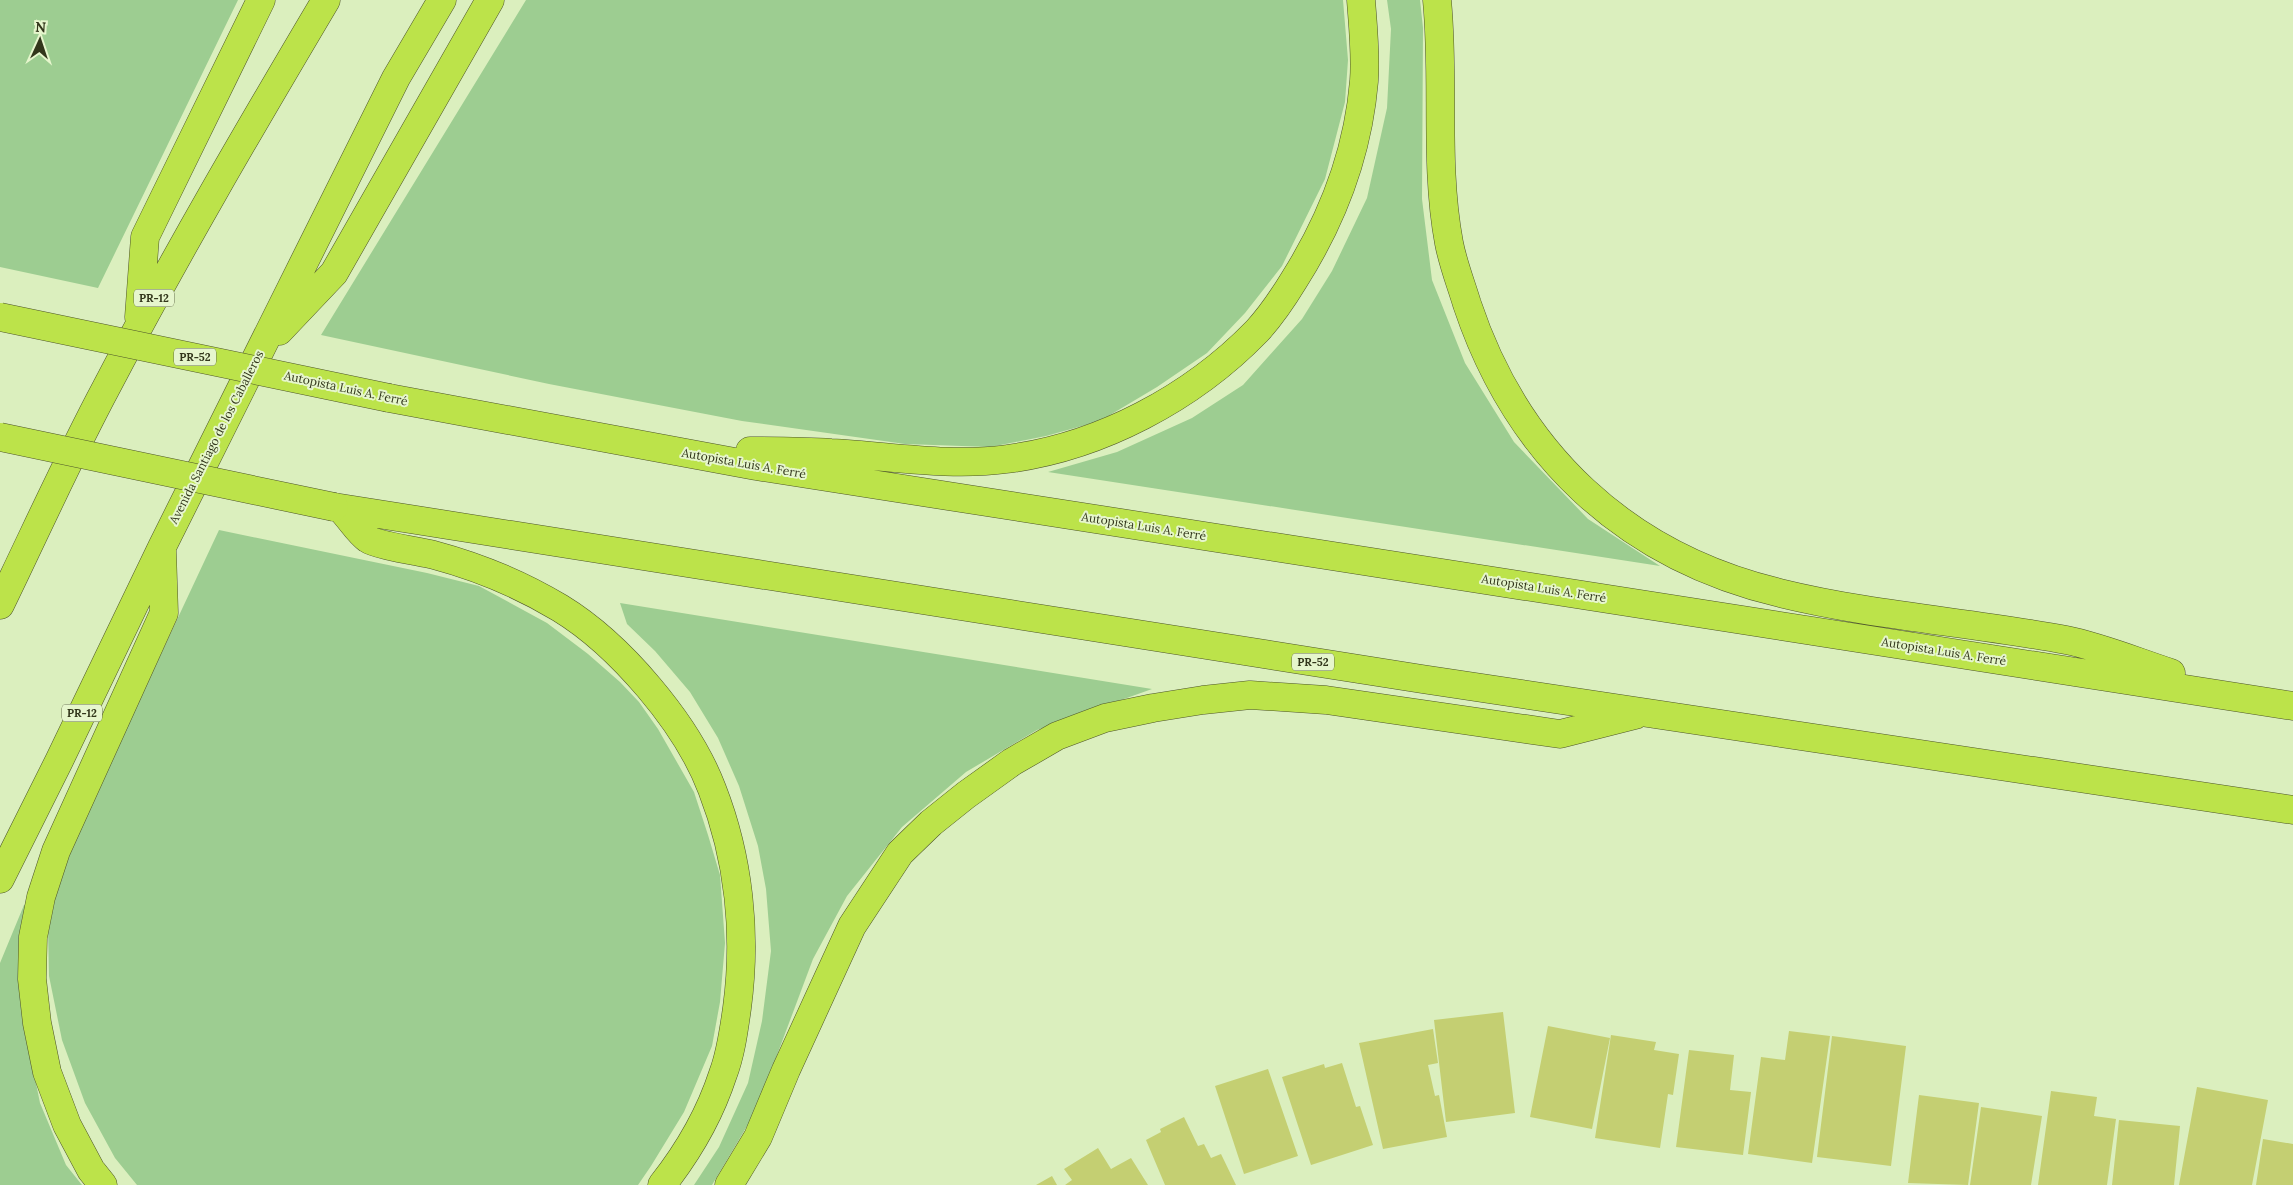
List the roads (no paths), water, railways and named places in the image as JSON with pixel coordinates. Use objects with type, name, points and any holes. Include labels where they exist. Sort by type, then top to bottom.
[{"type":"highway","points":[[138,328],[145,237],[261,0]]},
{"type":"highway","name":"PR-12","points":[[0,605],[105,389],[222,174],[326,0]]},
{"type":"highway","name":"Avenida Santiago de los Caballeros","points":[[0,879],[162,547],[396,78],[442,0]]},
{"type":"highway","points":[[259,352],[334,273],[490,0]]},
{"type":"highway","points":[[659,448],[832,453],[926,462],[974,462],[1009,459],[1098,436],[1145,415],[1185,391],[1228,358],[1258,330],[1281,300],[1308,257],[1328,217],[1344,178],[1356,133],[1364,81],[1364,37],[1361,0]]},
{"type":"highway","points":[[1437,0],[1440,50],[1442,174],[1449,243],[1456,271],[1488,360],[1507,397],[1533,436],[1565,474],[1597,502],[1626,524],[1663,546],[1697,564],[1747,584],[1824,602],[2070,640],[2253,700]]},
{"type":"highway","name":"Autopista Luis A. Ferré","points":[[0,317],[389,398],[776,470],[2293,706]]},
{"type":"highway","name":"PR-52","points":[[0,437],[338,508],[1422,679],[2293,810]]},
{"type":"highway","points":[[338,508],[369,540],[474,566],[520,586],[560,608],[594,631],[646,684],[693,751],[712,788],[735,869],[742,954],[738,996],[724,1073],[696,1136],[662,1185]]},
{"type":"highway","points":[[103,1185],[90,1170],[66,1125],[47,1072],[36,1024],[32,979],[33,937],[41,897],[56,851],[164,613],[162,547]]},
{"type":"highway","points":[[729,1185],[758,1137],[786,1070],[852,926],[900,853],[931,823],[966,795],[1012,762],[1058,736],[1105,718],[1203,700],[1250,695],[1326,700],[1560,734],[1648,712]]}]
